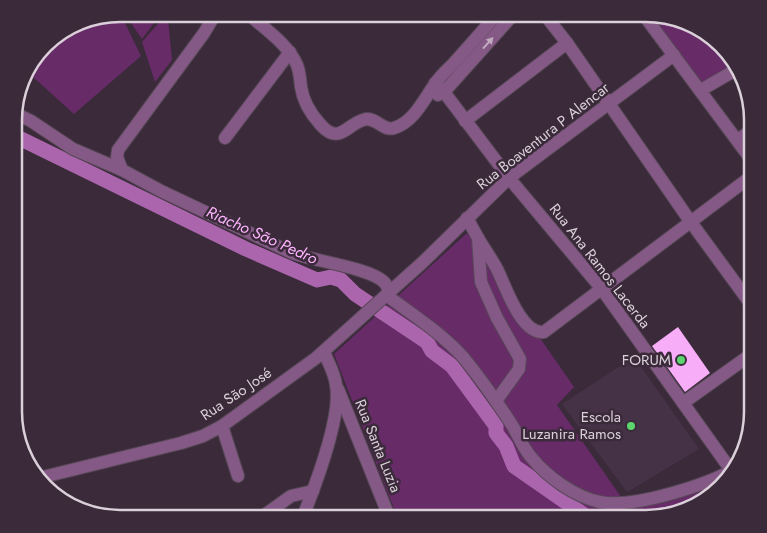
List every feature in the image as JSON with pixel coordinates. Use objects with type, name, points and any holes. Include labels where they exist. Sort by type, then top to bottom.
[{"type":"street","points":[[122,170],[117,157],[118,150],[210,23]]},
{"type":"street","points":[[258,23],[290,52],[299,71],[306,104],[320,125],[327,131],[335,134],[362,120],[375,120],[385,127],[392,129],[410,118],[467,57],[505,23]]},
{"type":"street","points":[[467,57],[491,23]]},
{"type":"street","points":[[551,23],[610,103],[690,221],[744,296]]},
{"type":"street","points":[[650,23],[744,149]]},
{"type":"street","points":[[465,121],[567,43]]},
{"type":"street","points":[[225,138],[290,52]]},
{"type":"street","name":"Rua Boaventura P Alencar","points":[[382,299],[509,178],[674,55]]},
{"type":"street","points":[[701,90],[732,72]]},
{"type":"street","name":"Rua Ana Ramos Lacerda","points":[[439,88],[509,178],[600,288],[729,465]]},
{"type":"street","points":[[22,117],[73,149],[122,170],[292,254],[314,261],[334,264],[376,277],[384,282],[382,299],[425,324],[455,349],[496,401],[538,465],[559,482],[576,492],[599,502],[625,502],[683,490],[701,485],[721,476]]},
{"type":"street","points":[[738,140],[744,136]]},
{"type":"street","points":[[467,218],[496,268],[513,303],[532,329],[544,332],[600,288],[744,182]]},
{"type":"street","points":[[478,238],[481,282],[497,318],[520,359],[519,369],[496,401]]},
{"type":"street","name":"Rua São José","points":[[46,476],[204,436],[222,426],[324,352],[382,299]]},
{"type":"street","name":"Rua Santa Luzia","points":[[324,352],[386,510]]},
{"type":"street","points":[[683,403],[744,359]]},
{"type":"street","points":[[306,510],[313,491],[333,420],[336,385]]},
{"type":"street","points":[[222,426],[238,476]]},
{"type":"street","points":[[272,510],[291,496],[313,491]]},
{"type":"shaded area","points":[[125,23],[141,56],[74,114],[33,77],[36,71],[56,47],[71,36],[101,24]]},
{"type":"shaded area","points":[[131,23],[154,23],[142,39]]},
{"type":"shaded area","points":[[159,23],[168,23],[172,60],[155,82],[142,42]]},
{"type":"shaded area","points":[[653,23],[672,26],[696,36],[716,51],[724,61],[729,69],[701,85]]},
{"type":"shaded area","points":[[467,233],[574,387],[557,405],[628,507],[643,505],[711,486],[684,503],[660,510],[395,510],[334,354]]},
{"type":"shaded area","name":"Escola Luzanira Ramos","points":[[634,357],[699,449],[627,492],[562,404]]},
{"type":"building","name":"FORUM","points":[[678,327],[710,373],[685,392],[652,346]]},
{"type":"waterway","name":"Riacho São Pedro","points":[[22,139],[246,249],[317,280],[331,277],[341,280],[355,294],[427,342],[432,351],[452,366],[496,426],[496,433],[506,446],[514,466],[577,510]]},
{"type":"place","name":"FORUM","points":[[681,360]]},
{"type":"place","name":"Escola Luzanira Ramos","points":[[631,426]]}]
